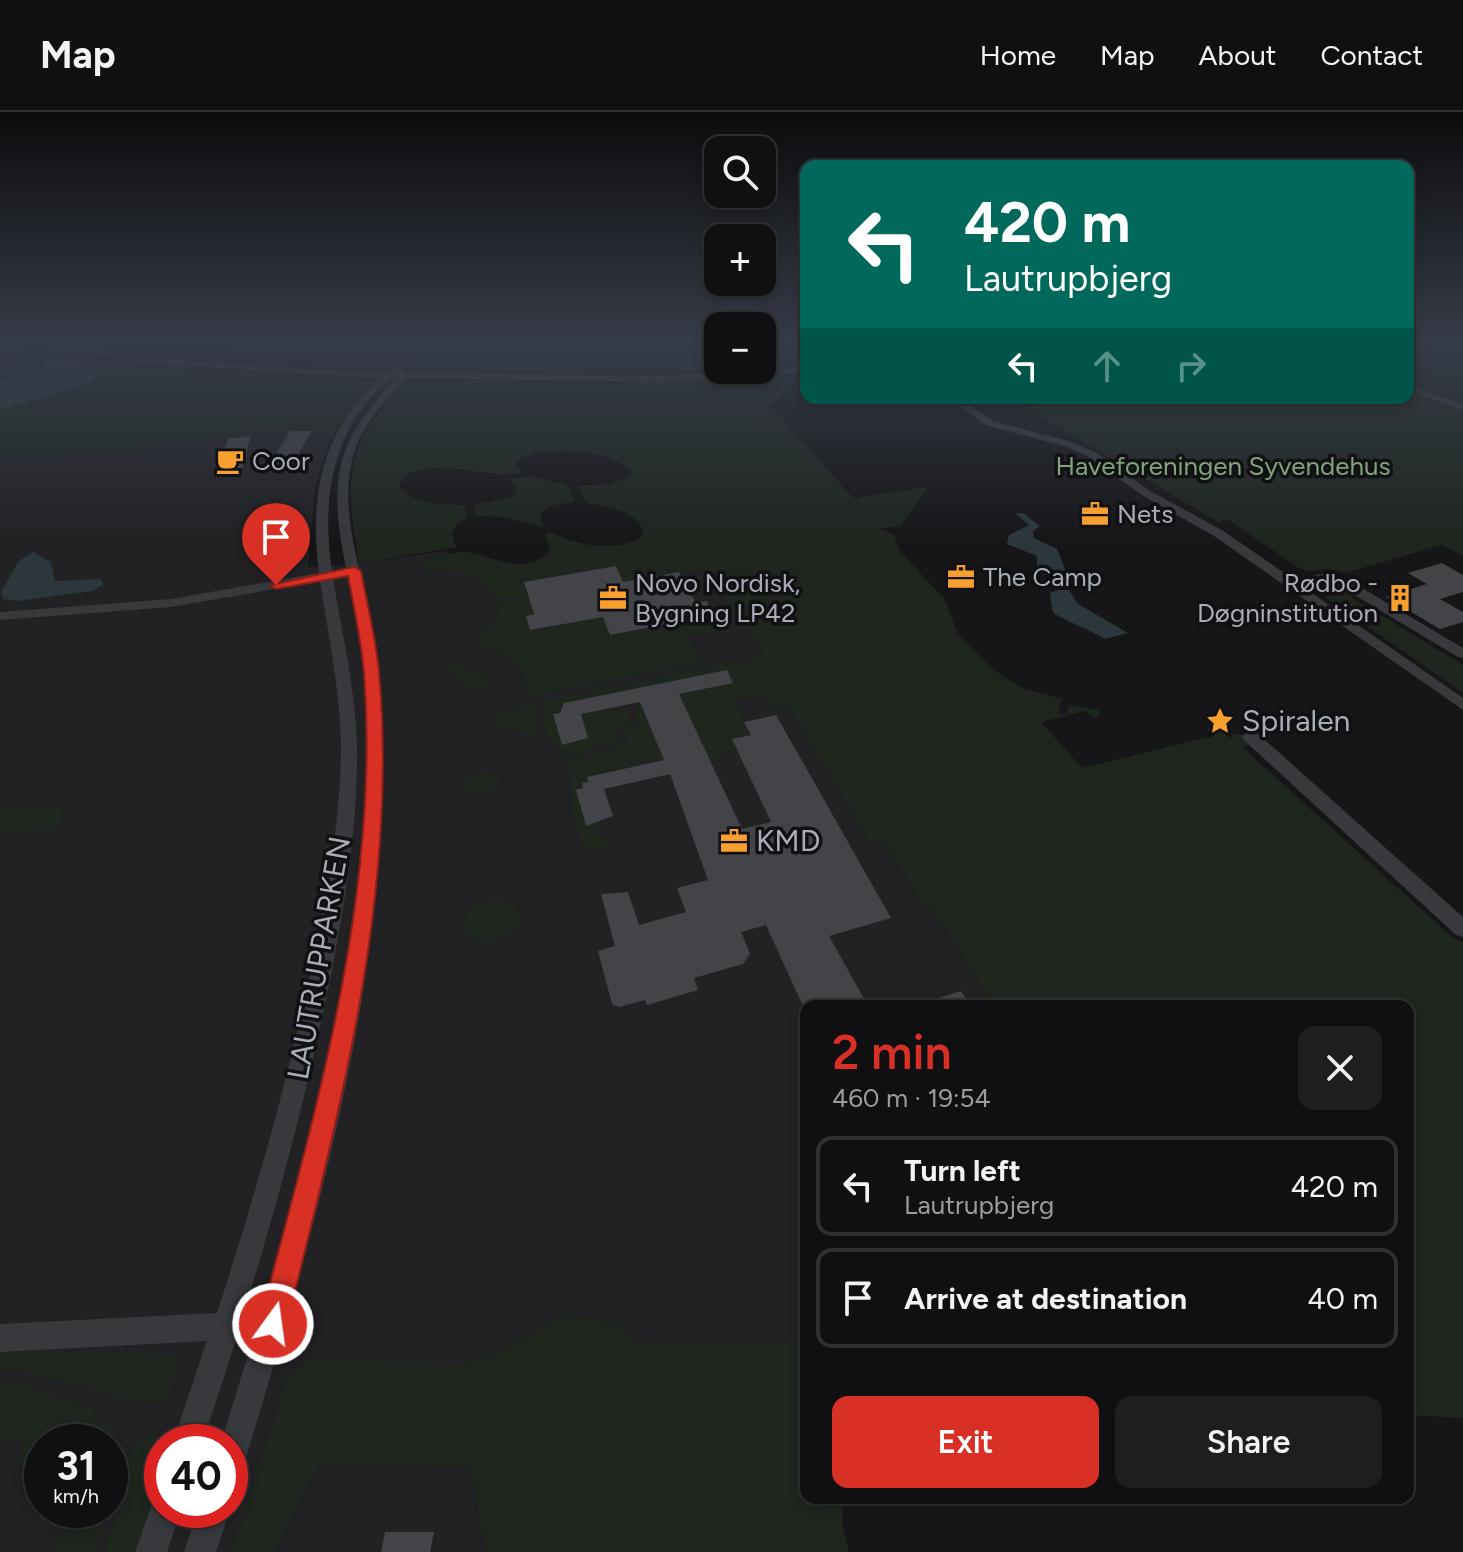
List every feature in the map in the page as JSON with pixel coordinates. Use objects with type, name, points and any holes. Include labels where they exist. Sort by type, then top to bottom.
[{"type":"street","name":"LAUTRUPPARKEN","points":[[194,1424],[226,1327],[302,1067],[335,898],[345,804],[348,716],[320,515],[326,464],[345,425],[360,409]]},
{"type":"street","name":"LAUTRUPPARKEN","points":[[242,1424],[273,1324],[319,1147],[364,913],[374,766],[371,671],[344,504],[350,449],[373,409]]},
{"type":"street","points":[[970,409],[989,423],[1068,444],[1091,454],[1146,493],[1182,510],[1463,705]]},
{"type":"street","points":[[0,616],[132,607],[354,571]]},
{"type":"street","points":[[1290,584],[1323,578],[1340,581],[1463,654]]},
{"type":"street","points":[[1250,736],[1463,929]]},
{"type":"street","points":[[0,1338],[273,1324]]},
{"type":"street","points":[[151,1552],[159,1528]]},
{"type":"street","points":[[200,1552],[208,1528]]},
{"type":"shaded area","points":[[339,427],[329,443],[315,486],[308,567],[359,564],[443,551],[524,582],[616,566],[623,582],[679,572],[682,575],[709,571],[762,652],[789,707],[883,840],[918,899],[933,908],[989,1000],[800,1000],[800,1344],[640,1342],[616,1324],[570,1312],[496,1353],[466,1363],[471,1468],[484,1552],[0,1552],[0,456],[140,453],[150,443]]},
{"type":"shaded area","points":[[1023,513],[1040,526],[1033,531],[1034,538],[1057,549],[1068,576],[1048,577],[1037,571],[1037,556],[1007,544],[1009,535],[1029,525],[1016,514]]},
{"type":"shaded area","points":[[33,552],[51,562],[55,581],[101,579],[103,585],[92,591],[17,601],[3,599],[1,592],[19,561]]},
{"type":"shaded area","points":[[1069,590],[1078,604],[1128,633],[1105,639],[1056,615],[1050,593]]},
{"type":"green space","points":[[353,409],[339,427],[150,443],[141,453],[0,456],[0,410]]},
{"type":"green space","points":[[382,409],[773,409],[853,498],[928,487],[900,527],[878,528],[894,535],[899,550],[945,600],[957,632],[997,672],[1022,688],[1062,699],[1058,714],[1066,714],[1069,705],[1099,710],[1098,718],[1085,711],[1041,722],[1082,768],[1213,736],[1206,728],[1245,736],[1254,744],[1242,747],[1453,938],[1463,942],[1463,1418],[1414,1415],[1414,1000],[989,1000],[933,909],[918,899],[883,840],[870,842],[789,707],[775,710],[766,695],[734,701],[751,735],[733,739],[739,752],[709,759],[679,694],[732,683],[730,670],[559,709],[560,713],[553,714],[562,744],[576,741],[577,715],[641,703],[626,707],[632,725],[616,729],[621,743],[562,756],[542,726],[544,700],[746,659],[749,664],[762,652],[709,571],[681,575],[679,572],[623,582],[615,566],[525,582],[528,595],[499,600],[477,580],[448,572],[428,571],[422,563],[461,552],[510,563],[531,563],[550,550],[545,534],[549,532],[594,546],[629,543],[640,538],[644,532],[635,519],[620,511],[586,503],[578,486],[612,484],[630,476],[631,471],[622,463],[594,453],[560,451],[530,455],[519,460],[516,466],[523,473],[495,474],[439,468],[409,473],[399,485],[411,496],[428,502],[465,505],[468,517],[455,526],[452,534],[456,547],[359,564],[351,486],[360,446]]},
{"type":"green space","name":"Haveforeningen Syvendehus","points":[[1028,409],[1463,410],[1463,556],[1441,545],[1345,573],[1329,569],[1310,571],[1299,568],[1227,519],[1218,522]]},
{"type":"green space","points":[[528,476],[568,485],[575,502],[548,506],[540,516],[544,528],[503,517],[477,516],[473,505],[512,497],[517,490],[509,479]]},
{"type":"green space","points":[[1326,582],[1356,595],[1351,597],[1463,665],[1463,693],[1308,585]]},
{"type":"green space","points":[[555,594],[560,610],[526,616],[530,630],[603,617],[610,635],[713,615],[709,601],[725,617],[722,630],[688,637],[701,663],[527,697],[520,669],[499,652],[480,645],[479,631],[496,621],[500,603]]},
{"type":"green space","points":[[457,664],[485,675],[491,685],[472,688],[459,683],[447,667]]},
{"type":"green space","points":[[538,701],[535,712],[539,736],[496,728],[494,714]]},
{"type":"green space","points":[[642,705],[664,760],[588,776],[588,782],[582,784],[586,825],[604,822],[604,828],[592,832],[619,844],[583,851],[573,818],[570,774],[564,759],[628,745],[623,730],[639,726],[633,709]]},
{"type":"green space","points":[[484,770],[499,774],[500,787],[483,797],[466,793],[463,781],[471,773]]},
{"type":"green space","points":[[62,801],[61,828],[0,835],[0,809]]},
{"type":"green space","points":[[486,898],[510,901],[519,913],[520,920],[516,927],[498,941],[482,942],[467,936],[463,923],[470,908]]},
{"type":"green space","points":[[570,1312],[616,1324],[640,1342],[800,1344],[800,1504],[843,1504],[842,1521],[849,1552],[484,1552],[471,1468],[319,1463],[274,1552],[231,1552],[239,1528],[248,1528],[248,1499],[286,1380],[307,1360],[466,1363],[496,1353]]},
{"type":"green space","points":[[0,1351],[172,1355],[180,1359],[168,1405],[125,1400],[43,1377],[0,1370]]},
{"type":"green space","points":[[0,1384],[26,1385],[93,1409],[93,1417],[108,1424],[24,1424],[24,1441],[0,1439]]},
{"type":"green space","points":[[143,1437],[144,1527],[135,1552],[105,1552],[111,1528],[128,1528],[128,1461],[130,1453]]},
{"type":"green space","points":[[24,1445],[24,1464],[16,1462]]},
{"type":"green space","points":[[64,1528],[102,1528],[96,1552],[54,1552]]},
{"type":"building","points":[[290,431],[312,431],[291,466],[268,467]]},
{"type":"building","points":[[251,436],[242,468],[217,470],[228,439]]},
{"type":"building","name":"Rødbo - Døgninstitution","points":[[1442,563],[1463,575],[1463,592],[1440,599],[1463,612],[1463,622],[1440,629],[1386,597],[1427,584],[1408,573]]},
{"type":"building","name":"Novo Nordisk, Bygning LP42","points":[[616,566],[623,582],[679,572],[696,603],[706,601],[714,615],[610,635],[603,617],[530,630],[526,616],[534,614],[524,582]]},
{"type":"building","name":"KMD","points":[[727,670],[733,683],[679,694],[742,829],[771,822],[732,739],[751,735],[744,722],[776,715],[891,918],[829,936],[865,1000],[800,1000],[766,925],[741,932],[750,954],[743,964],[694,978],[698,990],[647,1005],[645,1000],[619,1007],[612,1004],[598,951],[615,946],[601,894],[628,892],[639,925],[686,912],[677,888],[708,880],[670,774],[604,789],[613,816],[586,826],[576,790],[583,788],[582,783],[588,782],[587,777],[664,760],[640,702],[581,714],[588,738],[562,745],[553,714],[560,713],[564,703]]},
{"type":"building","points":[[961,991],[966,1000],[932,1000]]},
{"type":"building","points":[[385,1532],[434,1532],[430,1552],[381,1552]]},
{"type":"place","name":"Coor","points":[[230,461]]},
{"type":"place","name":"Nets","points":[[1095,514]]},
{"type":"place","name":"The Camp","points":[[961,577]]},
{"type":"place","name":"Novo Nordisk, Bygning LP42","points":[[613,598]]},
{"type":"place","name":"Rødbo - Døgninstitution","points":[[1400,598]]},
{"type":"place","name":"Spiralen","points":[[1220,721]]},
{"type":"place","name":"KMD","points":[[734,841]]},
{"type":"route","points":[[273,1324],[319,1147],[347,1012],[364,913],[374,766],[371,671],[354,571],[276,585]]}]
